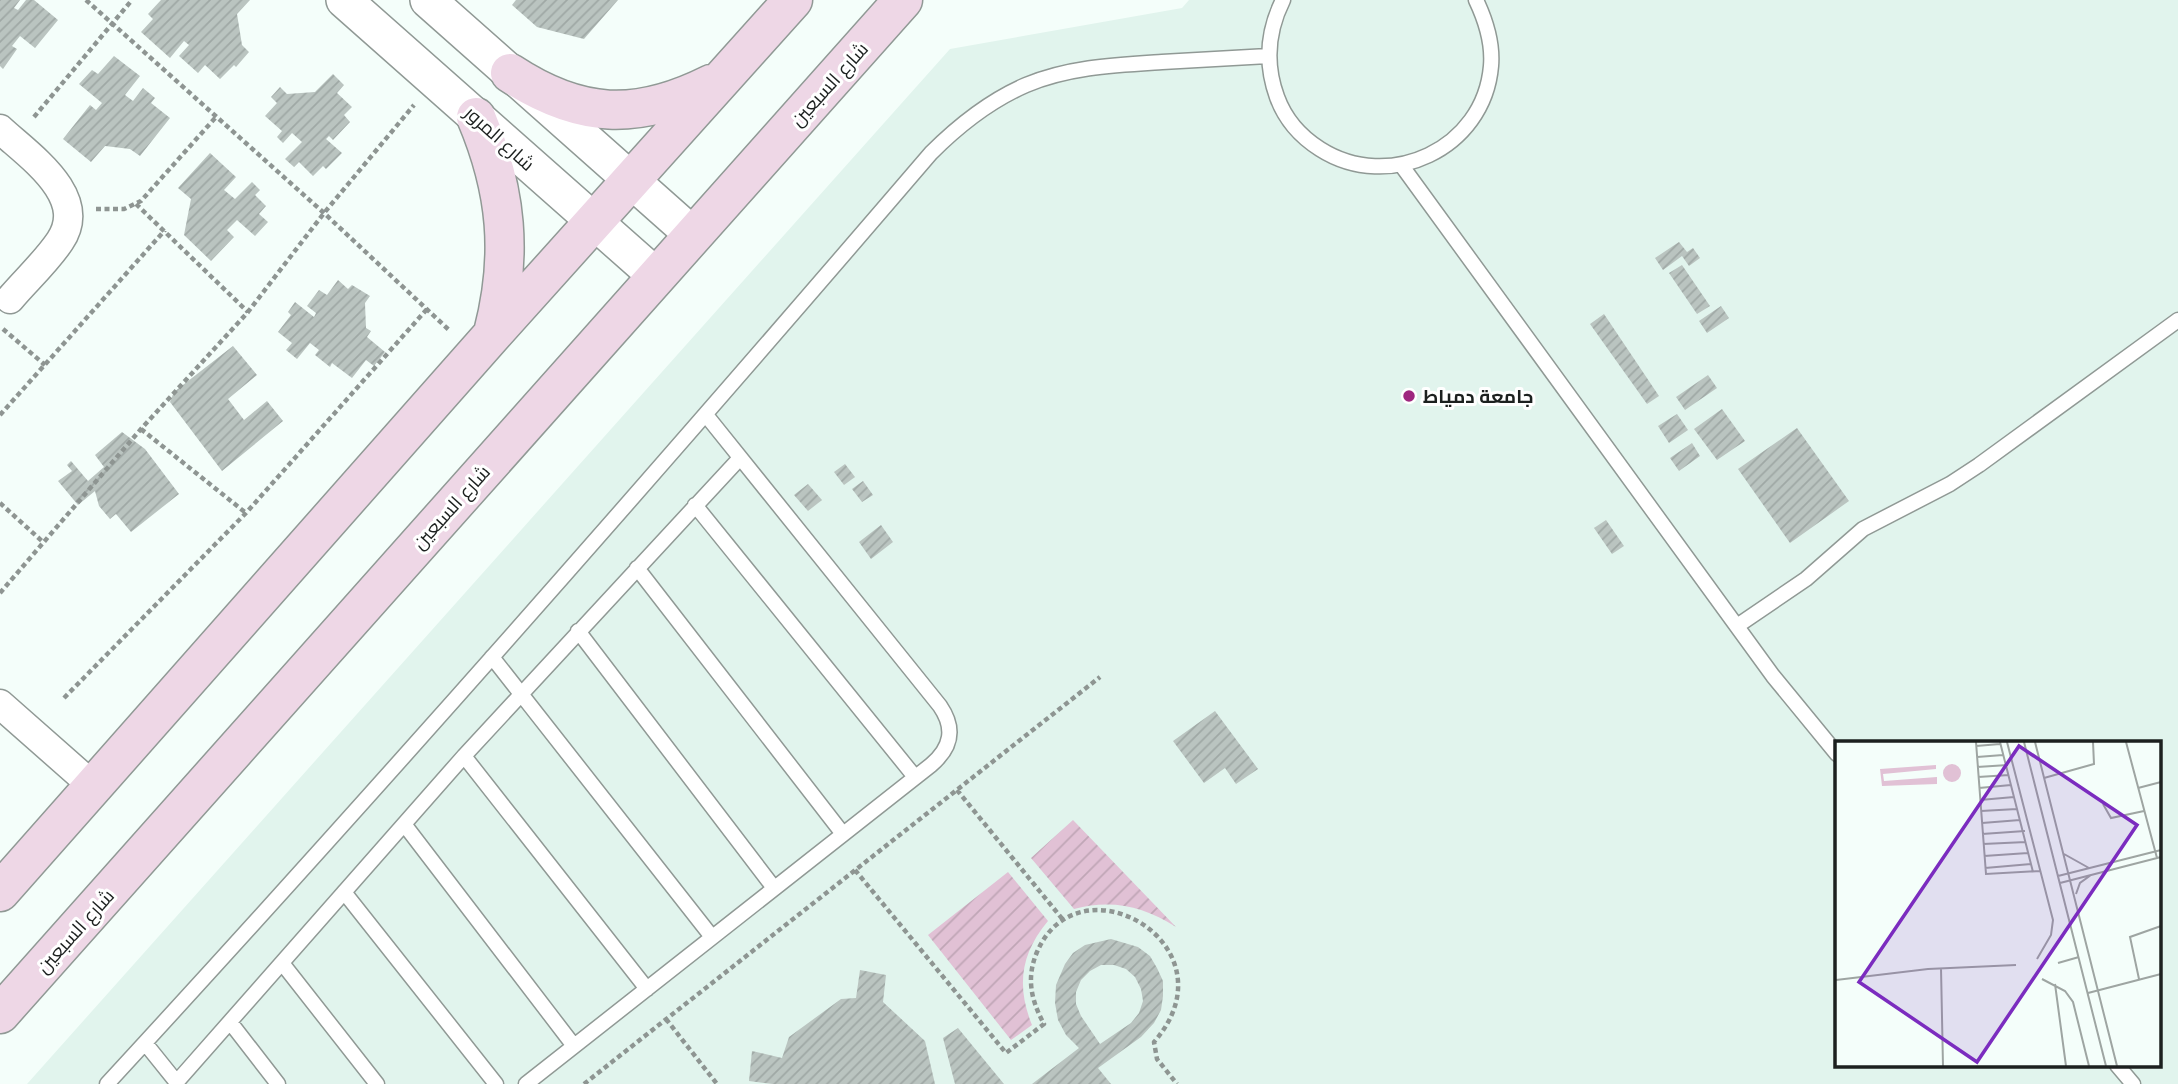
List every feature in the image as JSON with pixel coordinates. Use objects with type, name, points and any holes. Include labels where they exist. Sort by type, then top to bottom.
[{"type":"main road","points":[[0,892],[484,344],[793,0]]},
{"type":"main road","name":"شارع السبعين","points":[[0,1014],[903,0]]},
{"type":"main road","points":[[510,73],[533,88],[583,107],[636,110],[688,96],[711,84],[732,68]]},
{"type":"main road","points":[[476,117],[495,169],[505,224],[504,280],[484,344]]},
{"type":"street","name":"شارع المرور","points":[[344,0],[656,276]]},
{"type":"street","points":[[428,0],[693,235]]},
{"type":"street","points":[[7,135],[57,183],[68,207],[68,221],[59,242],[10,299]]},
{"type":"street","points":[[0,704],[94,788]]},
{"type":"lane","points":[[1283,0],[1275,19],[1268,56],[1271,81],[1279,104],[1292,125],[1309,142],[1330,155],[1353,164],[1378,168],[1402,166],[1425,159],[1446,146],[1463,131],[1482,101],[1487,90],[1491,66],[1491,42],[1476,0]]},
{"type":"lane","points":[[107,1084],[492,657],[706,415],[931,153],[959,126],[991,103],[1038,81],[1063,73],[1101,66],[1268,56]]},
{"type":"lane","points":[[1402,166],[1796,706],[1835,752]]},
{"type":"lane","points":[[1737,626],[1806,579],[1863,529],[1950,484],[1979,465],[2178,320]]},
{"type":"lane","points":[[526,1084],[942,756],[948,744],[951,731],[947,717],[706,415]]},
{"type":"lane","points":[[145,1043],[176,1083],[464,756],[740,457]]},
{"type":"lane","points":[[695,505],[915,777]]},
{"type":"lane","points":[[637,568],[843,834]]},
{"type":"lane","points":[[578,631],[774,888]]},
{"type":"lane","points":[[492,657],[712,937]]},
{"type":"lane","points":[[464,756],[647,989]]},
{"type":"lane","points":[[404,824],[575,1045]]},
{"type":"lane","points":[[344,892],[496,1084]]},
{"type":"lane","points":[[282,962],[377,1084]]},
{"type":"lane","points":[[230,1022],[278,1084]]},
{"type":"lane","points":[[2118,1066],[2133,1084]]},
{"type":"path","points":[[86,0],[426,309],[484,344]]},
{"type":"path","points":[[7,135],[113,24],[132,0]]},
{"type":"path","points":[[0,593],[141,429],[247,312],[435,80]]},
{"type":"path","points":[[68,207],[114,210],[136,204],[216,117]]},
{"type":"path","points":[[136,204],[247,312]]},
{"type":"path","points":[[0,415],[165,230]]},
{"type":"path","points":[[64,698],[246,513],[426,309]]},
{"type":"path","points":[[0,326],[45,365]]},
{"type":"path","points":[[141,429],[246,513]]},
{"type":"path","points":[[0,503],[43,542]]},
{"type":"path","points":[[584,1084],[1100,677]]},
{"type":"path","points":[[957,790],[1064,921]]},
{"type":"path","points":[[855,870],[1006,1053],[1044,1024],[1031,993],[1031,976],[1040,945],[1051,932],[1064,921],[1096,910],[1129,915],[1144,923],[1166,946],[1177,974],[1178,993],[1174,1011],[1166,1028],[1154,1042],[1157,1059],[1177,1084]]},
{"type":"path","points":[[666,1019],[717,1084]]},
{"type":"shaded area","name":"جامعة دمياط","points":[[1189,0],[2178,0],[2178,1084],[27,1084],[950,49],[1182,8]]},
{"type":"shaded area","points":[[1073,820],[1176,927],[1151,914],[1127,906],[1101,905],[1074,909],[1031,858]]},
{"type":"shaded area","points":[[1008,872],[1048,921],[1032,945],[1024,970],[1024,997],[1032,1025],[1011,1040],[928,935]]},
{"type":"building","points":[[0,0],[20,0],[14,8],[18,10],[26,0],[34,0],[58,20],[35,48],[20,36],[12,46],[17,49],[3,69],[0,66]]},
{"type":"building","points":[[161,0],[250,0],[237,14],[242,45],[249,52],[236,67],[234,65],[220,79],[205,65],[198,73],[179,56],[189,45],[184,41],[170,58],[141,32],[153,19],[148,14]]},
{"type":"building","points":[[516,0],[618,0],[584,39],[537,27],[512,5]]},
{"type":"building","points":[[114,56],[140,76],[125,95],[133,101],[143,88],[155,98],[151,103],[170,118],[140,156],[130,149],[105,146],[91,162],[63,139],[90,105],[96,110],[102,103],[79,84],[92,70],[98,74]]},
{"type":"building","points":[[333,74],[344,85],[337,93],[352,107],[344,115],[350,122],[333,140],[329,136],[326,139],[342,153],[326,169],[323,166],[313,176],[299,162],[294,167],[285,159],[302,142],[292,133],[283,143],[277,137],[282,131],[265,116],[277,103],[271,97],[280,87],[287,94],[315,92]]},
{"type":"building","points":[[210,153],[236,177],[224,190],[235,199],[252,182],[260,190],[255,195],[266,206],[259,214],[268,222],[255,236],[237,220],[227,230],[234,237],[211,261],[184,235],[191,199],[178,188]]},
{"type":"building","points":[[1679,242],[1687,252],[1693,248],[1700,258],[1689,266],[1682,256],[1663,270],[1655,258]]},
{"type":"building","points":[[1682,265],[1710,306],[1697,314],[1669,273]]},
{"type":"building","points":[[338,280],[348,289],[352,285],[370,296],[365,303],[366,328],[371,331],[367,337],[385,352],[374,366],[366,360],[352,378],[332,363],[330,367],[315,355],[319,350],[310,343],[297,359],[286,350],[292,343],[278,332],[291,315],[288,312],[295,302],[314,317],[316,313],[307,306],[319,290],[327,295]]},
{"type":"building","points":[[1721,306],[1729,318],[1707,333],[1699,321]]},
{"type":"building","points":[[1604,314],[1659,396],[1647,404],[1590,324]]},
{"type":"building","points":[[233,346],[257,375],[228,399],[244,420],[267,401],[283,421],[222,471],[170,402],[174,392]]},
{"type":"building","points":[[1708,375],[1717,388],[1685,410],[1676,397]]},
{"type":"building","points":[[1722,409],[1745,441],[1717,460],[1694,429]]},
{"type":"building","points":[[1677,414],[1688,430],[1669,443],[1658,426]]},
{"type":"building","points":[[1797,428],[1849,501],[1790,543],[1738,469]]},
{"type":"building","points":[[122,432],[145,449],[179,494],[131,532],[116,514],[110,519],[99,506],[95,491],[78,505],[58,481],[72,471],[67,465],[71,461],[88,481],[104,467],[95,455]]},
{"type":"building","points":[[1692,443],[1700,456],[1679,471],[1670,458]]},
{"type":"building","points":[[845,464],[855,477],[844,485],[834,472]]},
{"type":"building","points":[[863,481],[873,495],[862,502],[852,489]]},
{"type":"building","points":[[808,484],[822,500],[808,511],[794,495]]},
{"type":"building","points":[[1606,520],[1624,546],[1612,554],[1594,528]]},
{"type":"building","points":[[881,525],[893,542],[871,559],[859,542]]},
{"type":"building","points":[[1215,711],[1258,769],[1236,784],[1225,768],[1204,783],[1173,741]]},
{"type":"building","points":[[1111,939],[1138,947],[1150,956],[1163,981],[1161,1010],[1154,1023],[1141,1037],[1098,1068],[1111,1084],[1032,1084],[1079,1048],[1066,1035],[1058,1020],[1056,985],[1065,964],[1073,953],[1085,945]],"holes":[[[1101,965],[1126,969],[1135,977],[1143,1001],[1139,1013],[1131,1023],[1100,1044],[1081,1016],[1076,1004],[1076,992],[1081,980],[1090,971]]]},
{"type":"building","points":[[860,970],[886,975],[883,1002],[925,1041],[935,1084],[773,1084],[749,1081],[752,1051],[782,1058],[789,1037],[841,999],[856,998]]},
{"type":"building","points":[[958,1028],[1004,1084],[955,1084],[943,1038]]},
{"type":"place","name":"جامعة دمياط","points":[[1409,396]]}]
